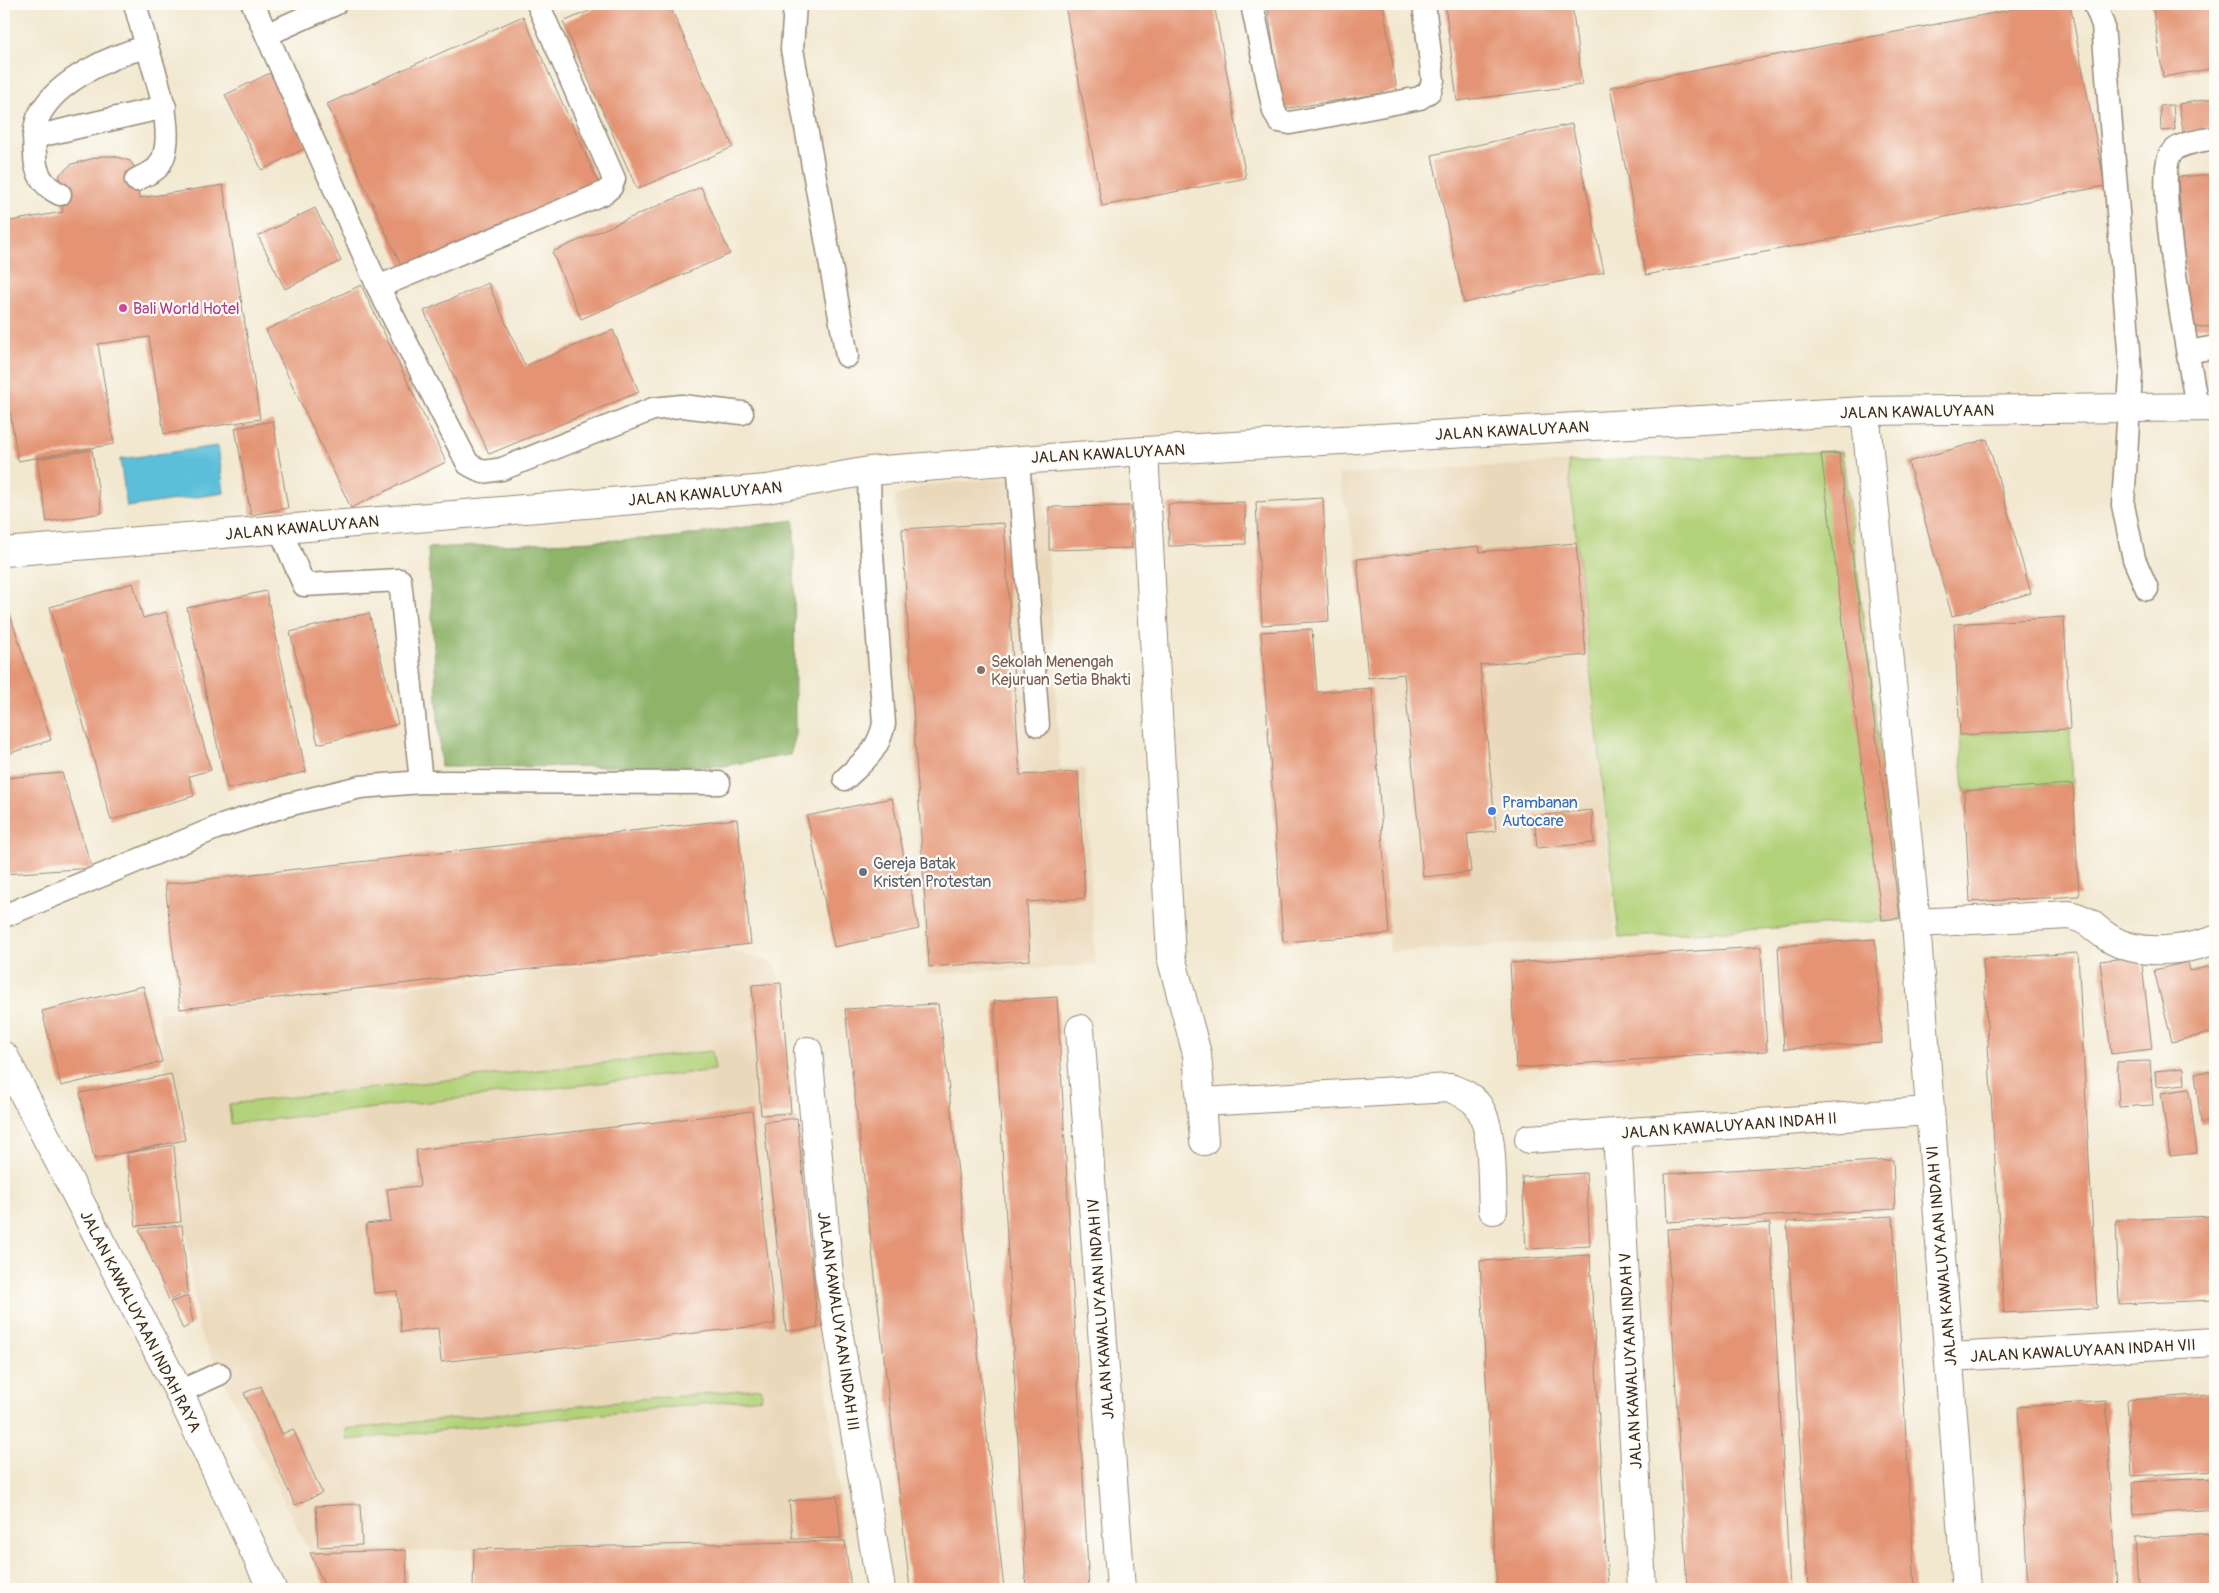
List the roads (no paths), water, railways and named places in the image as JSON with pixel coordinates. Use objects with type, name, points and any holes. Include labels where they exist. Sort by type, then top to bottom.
[{"type":"street","name":"JALAN KAWALUYAAN","points":[[4,552],[767,489],[869,471],[1018,458],[1865,411],[2206,408]]},
{"type":"street","name":"JALAN KAWALUYAAN INDAH VI","points":[[1865,411],[1916,923],[1966,1589]]},
{"type":"street","points":[[1144,451],[1171,957],[1197,1054],[1204,1140]]},
{"type":"street","points":[[1916,923],[2069,915],[2087,920],[2109,938],[2133,948],[2164,951],[2215,940]]},
{"type":"street","name":"JALAN KAWALUYAAN INDAH IV","points":[[1080,1029],[1121,1589]]},
{"type":"street","name":"JALAN KAWALUYAAN INDAH III","points":[[808,1052],[829,1275],[881,1589]]},
{"type":"street","name":"JALAN KAWALUYAAN INDAH RAYA","points":[[4,1056],[179,1392],[272,1589]]},
{"type":"street","points":[[1201,1102],[1450,1088],[1464,1093],[1475,1102],[1486,1121],[1493,1210]]},
{"type":"street","name":"JALAN KAWALUYAAN INDAH II","points":[[1529,1139],[1929,1111]]},
{"type":"street","name":"JALAN KAWALUYAAN INDAH V","points":[[1617,1133],[1642,1589]]},
{"type":"street","name":"JALAN KAWALUYAAN INDAH VII","points":[[1950,1357],[2215,1342]]},
{"type":"lane","points":[[135,4],[166,107],[166,146],[157,168],[136,180]]},
{"type":"lane","points":[[253,4],[268,34],[378,287],[468,464],[482,472],[502,469],[653,409],[682,406],[742,413]]},
{"type":"lane","points":[[268,34],[335,4]]},
{"type":"lane","points":[[378,287],[604,193],[611,187],[614,179],[538,4]]},
{"type":"lane","points":[[795,4],[792,49],[847,356]]},
{"type":"lane","points":[[1252,4],[1274,111],[1279,121],[1290,124],[1420,98],[1430,91],[1433,80],[1424,4]]},
{"type":"lane","points":[[2095,4],[2103,25],[2104,35],[2131,374],[2123,505],[2134,559],[2147,589]]},
{"type":"lane","points":[[60,194],[50,190],[38,176],[34,138],[38,116],[51,97],[85,73],[124,52],[147,47]]},
{"type":"lane","points":[[34,138],[166,107]]},
{"type":"lane","points":[[2206,408],[2188,352],[2166,196],[2170,156],[2179,147],[2215,138]]},
{"type":"lane","points":[[2188,352],[2215,347]]},
{"type":"lane","points":[[1018,458],[1038,725]]},
{"type":"lane","points":[[845,779],[872,754],[880,740],[884,724],[870,525],[869,471]]},
{"type":"lane","points":[[280,529],[304,585],[400,580],[420,782]]},
{"type":"lane","points":[[4,916],[216,828],[283,806],[360,787],[420,782],[720,783]]},
{"type":"lane","points":[[179,1392],[219,1374]]},
{"type":"water","points":[[218,446],[224,493],[127,507],[120,459]]},
{"type":"place","name":"Bali World Hotel","points":[[123,308]]},
{"type":"place","name":"Sekolah Menengah Kejuruan Setia Bhakti","points":[[981,670]]},
{"type":"place","name":"Prambanan Autocare","points":[[1492,811]]},
{"type":"place","name":"Gereja Batak Kristen Protestan","points":[[863,872]]}]
